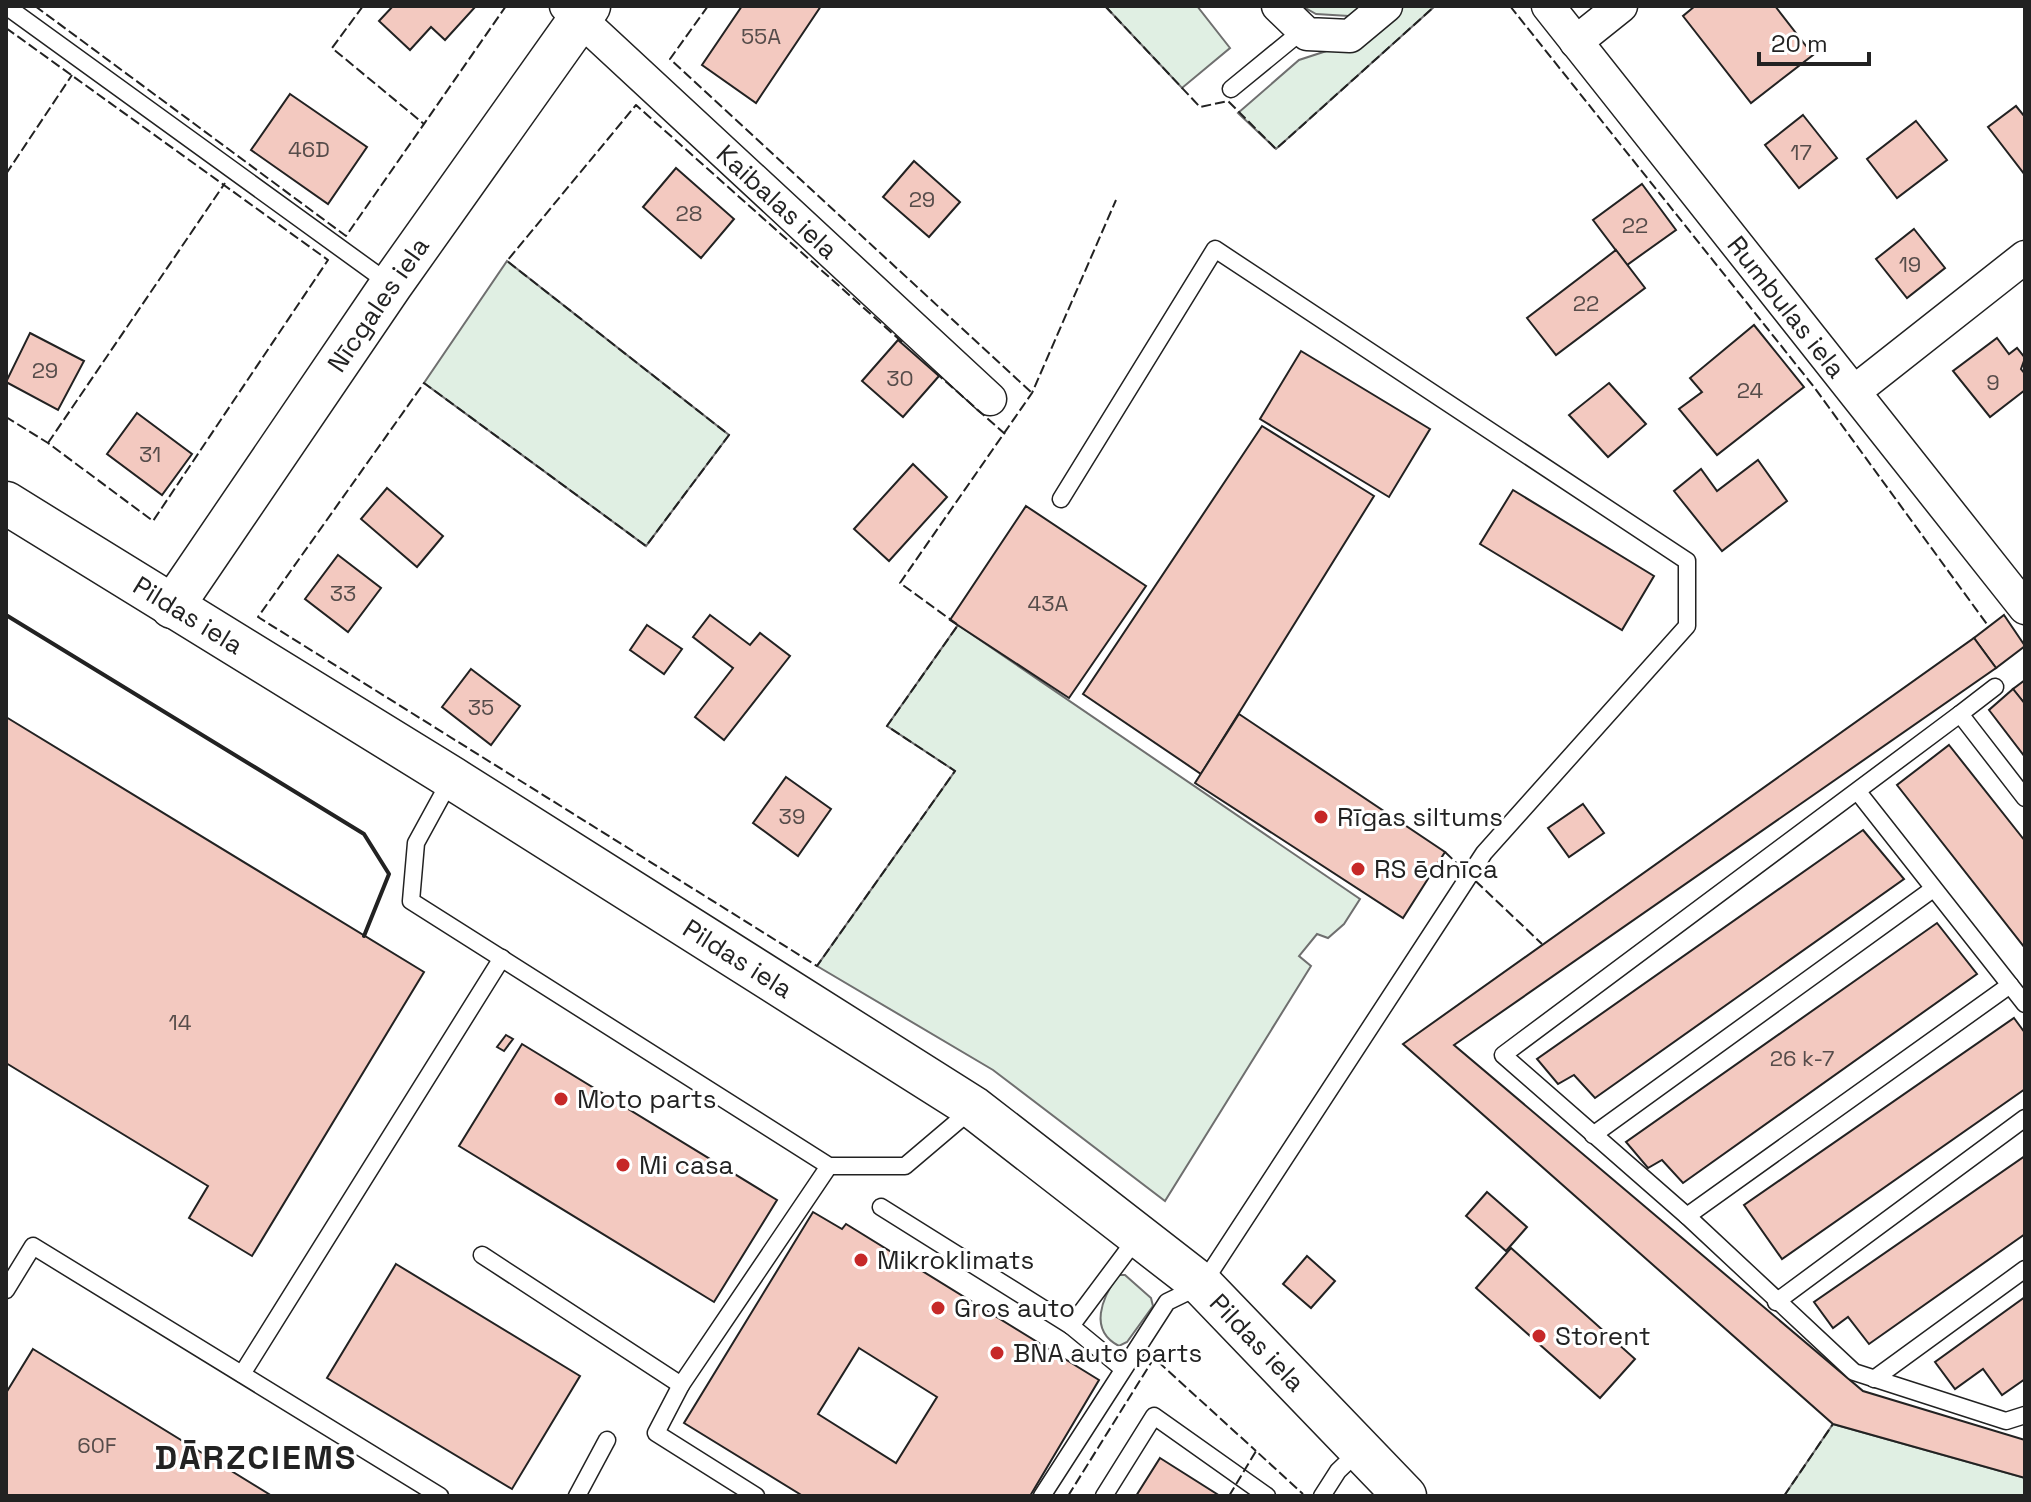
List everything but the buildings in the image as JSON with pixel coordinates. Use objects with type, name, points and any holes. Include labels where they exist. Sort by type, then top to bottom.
[{"type":"street","points":[[1278,6],[1307,34],[1350,36],[1386,6]]},
{"type":"street","name":"Rumbulas iela","points":[[1548,6],[2025,608]]},
{"type":"street","points":[[1576,42],[1621,6]]},
{"type":"street","name":"Nīcgales iela","points":[[172,607],[578,10]]},
{"type":"street","name":"Kaibalas iela","points":[[578,10],[990,399]]},
{"type":"street","points":[[1855,391],[2025,257]]},
{"type":"street","name":"Pildas iela","points":[[6,503],[452,778],[974,1108],[1202,1285],[1363,1448],[1405,1496]]},
{"type":"lane","points":[[6,6],[391,285]]},
{"type":"lane","points":[[1231,89],[1303,30]]},
{"type":"lane","points":[[1042,1496],[1167,1302],[1202,1285],[1484,853],[1687,626],[1687,561],[1215,249],[1061,499]]},
{"type":"lane","points":[[1995,687],[1503,1055],[1687,1216],[1854,1372],[2006,1421],[2025,1415]]},
{"type":"lane","points":[[1960,714],[2025,798]]},
{"type":"lane","points":[[452,778],[416,843],[411,901],[829,1166],[905,1166],[974,1108]]},
{"type":"lane","points":[[1858,792],[2025,1004]]},
{"type":"lane","points":[[1593,1135],[1933,889]]},
{"type":"lane","points":[[242,1374],[502,958]]},
{"type":"lane","points":[[1687,1216],[2010,985]]},
{"type":"lane","points":[[1776,1302],[2025,1118]]},
{"type":"lane","points":[[756,1496],[656,1433],[681,1385],[829,1166]]},
{"type":"lane","points":[[881,1207],[1071,1326],[1122,1368]]},
{"type":"lane","points":[[1071,1326],[1140,1234]]},
{"type":"lane","points":[[6,1290],[33,1246],[440,1496]]},
{"type":"lane","points":[[482,1255],[681,1385]]},
{"type":"lane","points":[[1874,1379],[2025,1269]]},
{"type":"lane","points":[[1104,1496],[1154,1416],[1267,1496]]},
{"type":"lane","points":[[577,1496],[607,1440]]},
{"type":"lane","points":[[1322,1496],[1338,1471],[1363,1448]]},
{"type":"green space","points":[[1105,6],[1197,6],[1230,48],[1182,88]]},
{"type":"green space","points":[[1302,6],[1362,6],[1349,16],[1316,14]]},
{"type":"green space","points":[[1400,6],[1435,6],[1276,149],[1238,113],[1299,60],[1357,41]]},
{"type":"green space","points":[[507,261],[729,435],[646,546],[424,383]]},
{"type":"green space","points":[[958,625],[1360,899],[1344,924],[1328,938],[1317,934],[1299,956],[1311,966],[1165,1201],[993,1070],[817,966],[955,771],[887,726]]},
{"type":"green space","points":[[1118,1275],[1125,1275],[1151,1298],[1153,1306],[1127,1342],[1119,1346],[1109,1339],[1101,1323],[1103,1303]]},
{"type":"green space","points":[[1833,1424],[2025,1478],[2025,1496],[1784,1496]]},
{"type":"fence","points":[[35,6],[346,236],[506,6]]},
{"type":"fence","points":[[363,6],[332,48],[424,124]]},
{"type":"fence","points":[[708,6],[670,59],[1032,393]]},
{"type":"fence","points":[[1105,6],[1200,107],[1228,101],[1276,149],[1435,6]]},
{"type":"fence","points":[[1510,6],[1814,387],[1989,627]]},
{"type":"fence","points":[[6,28],[328,260],[153,521],[48,443],[6,417]]},
{"type":"fence","points":[[6,174],[72,75]]},
{"type":"fence","points":[[902,342],[636,105],[507,261],[729,435],[646,546],[424,383],[258,617],[817,966],[955,771],[887,726],[958,625],[900,583],[1032,393],[1116,200]]},
{"type":"fence","points":[[48,443],[225,183]]},
{"type":"fence","points":[[935,372],[1005,434]]},
{"type":"fence","points":[[1445,852],[1542,944]]},
{"type":"fence","points":[[1068,1496],[1154,1358],[1256,1451]]},
{"type":"fence","points":[[1784,1496],[1833,1424]]},
{"type":"fence","points":[[1229,1496],[1256,1451],[1303,1494]]},
{"type":"wall","points":[[6,615],[364,834],[389,874],[364,936]]},
{"type":"place","name":"Rīgas siltums","points":[[1321,817]]},
{"type":"place","name":"RS ēdnīca","points":[[1358,869]]},
{"type":"place","name":"Moto parts","points":[[561,1099]]},
{"type":"place","name":"Mi casa","points":[[623,1165]]},
{"type":"place","name":"Mikroklimats","points":[[861,1260]]},
{"type":"place","name":"Gros auto","points":[[938,1308]]},
{"type":"place","name":"Storent","points":[[1539,1336]]},
{"type":"place","name":"BNA auto parts","points":[[997,1353]]},
{"type":"district","name":"DĀRZCIEMS","points":[[256,1457]]}]
